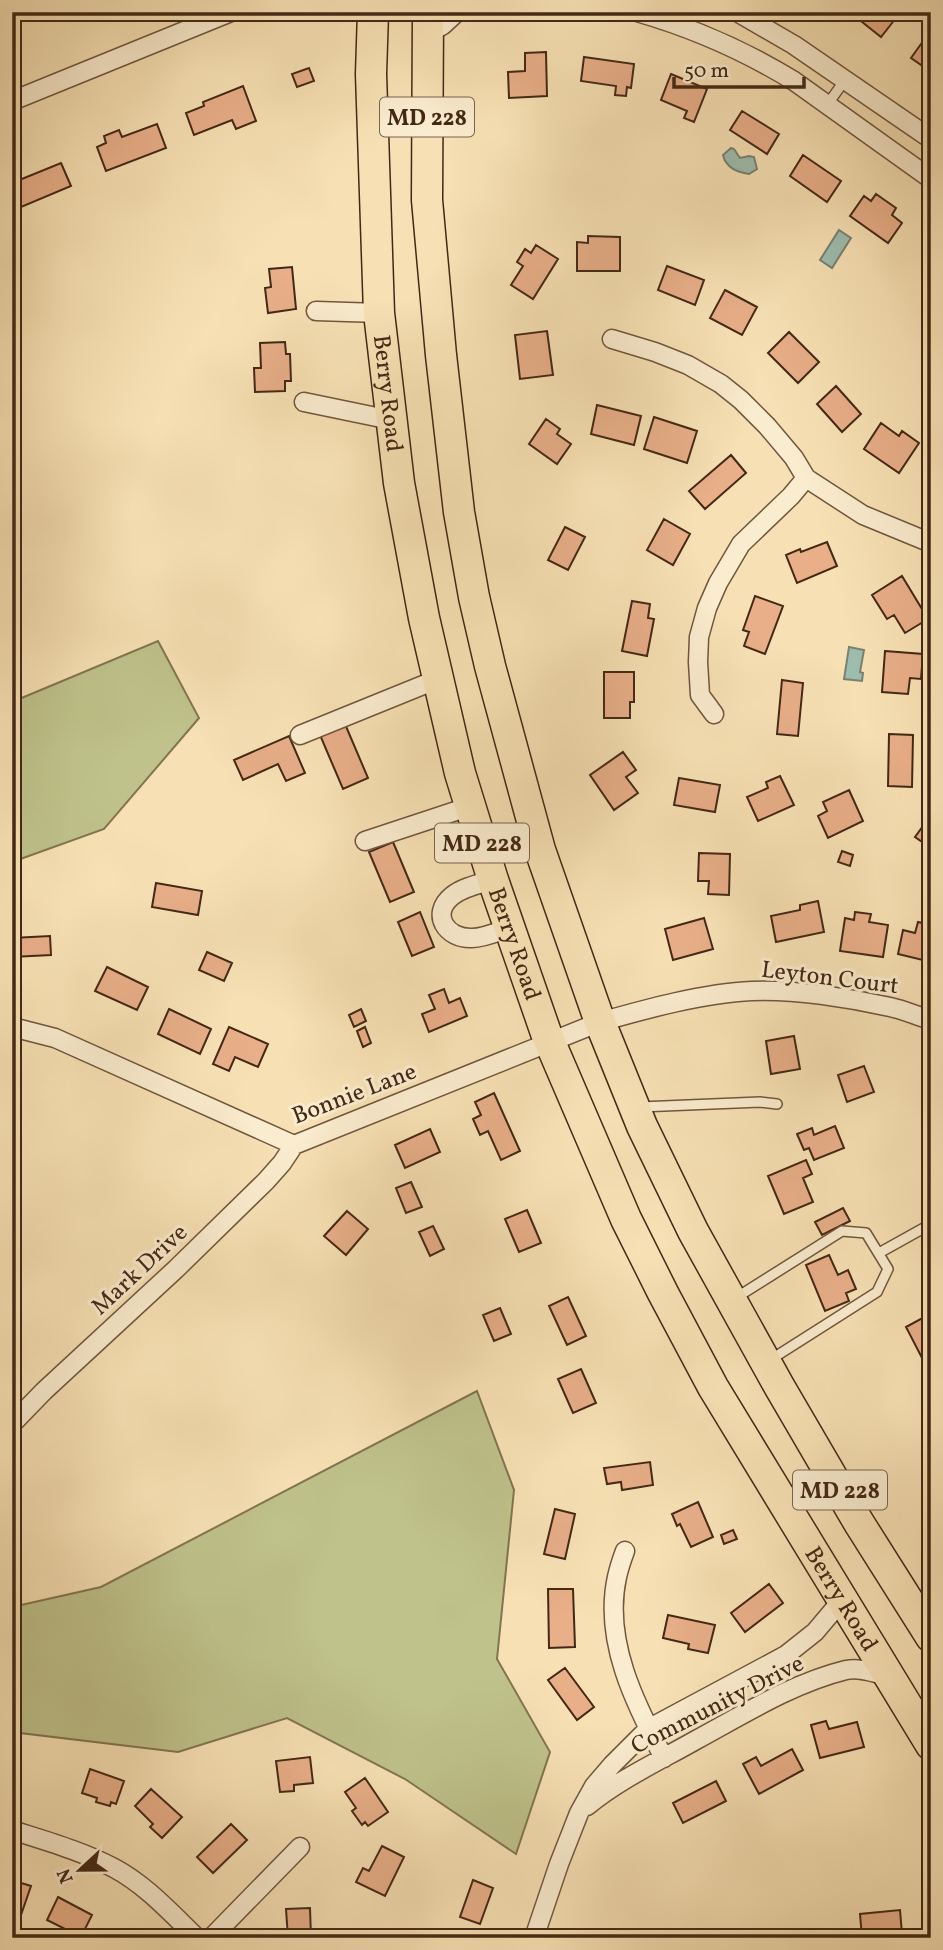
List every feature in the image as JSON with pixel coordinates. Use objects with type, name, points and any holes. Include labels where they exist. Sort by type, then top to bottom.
[{"type":"highway","name":"Berry Road","points":[[373,12],[371,74],[379,313],[399,484],[438,679],[460,773],[508,928],[581,1118],[626,1219],[685,1335],[713,1387],[931,1745]]},
{"type":"highway","name":"MD 228","points":[[427,23],[427,200],[459,512],[490,666],[551,884],[600,1022],[634,1107],[668,1181],[730,1301],[859,1523],[931,1637]]},
{"type":"street","points":[[12,101],[231,12]]},
{"type":"street","points":[[427,23],[443,25],[457,12]]},
{"type":"street","points":[[637,12],[677,23],[736,49],[794,82],[931,179]]},
{"type":"street","points":[[737,12],[769,29],[931,139]]},
{"type":"street","points":[[316,311],[379,313]]},
{"type":"street","points":[[612,339],[688,365],[721,384],[766,426],[794,458],[806,478],[863,515],[931,543]]},
{"type":"street","points":[[304,402],[391,420]]},
{"type":"street","points":[[714,714],[699,695],[699,638],[706,608],[741,544],[806,478]]},
{"type":"street","points":[[300,735],[438,679]]},
{"type":"street","points":[[365,841],[471,806]]},
{"type":"street","points":[[493,880],[454,894],[443,906],[441,916],[446,929],[454,936],[479,937],[508,928]]},
{"type":"street","name":"Leyton Court","points":[[600,1022],[681,1002],[751,991],[787,992],[891,1007],[931,1020]]},
{"type":"street","name":"Bonnie Lane","points":[[12,1027],[55,1038],[294,1145],[600,1022]]},
{"type":"street","name":"Mark Drive","points":[[12,1424],[266,1181],[294,1145]]},
{"type":"street","points":[[625,1551],[617,1577],[614,1600],[617,1641],[628,1682],[664,1758]]},
{"type":"street","name":"Community Drive","points":[[534,1938],[579,1813],[594,1786],[612,1765],[648,1729],[786,1655],[804,1642],[842,1600]]},
{"type":"street","name":"Community Drive","points":[[579,1813],[603,1793],[634,1774],[788,1691],[848,1670],[859,1669],[888,1676]]},
{"type":"street","points":[[751,1675],[765,1703]]},
{"type":"street","points":[[12,1830],[81,1853],[115,1868],[156,1899],[197,1938]]},
{"type":"street","points":[[211,1938],[300,1847]]},
{"type":"lane","points":[[827,105],[845,80]]},
{"type":"lane","points":[[634,1107],[760,1102],[776,1104]]},
{"type":"lane","points":[[879,1253],[931,1223]]},
{"type":"lane","points":[[730,1301],[842,1231],[866,1233],[879,1253],[888,1269],[877,1292],[766,1363]]},
{"type":"green space","points":[[158,641],[199,718],[104,829],[12,862],[12,702]]},
{"type":"green space","points":[[477,1391],[514,1490],[497,1659],[550,1752],[516,1854],[405,1779],[287,1718],[178,1752],[12,1732],[12,1607],[101,1587]]},
{"type":"shaded area","points":[[731,148],[740,158],[754,157],[757,169],[749,174],[729,166],[723,155]]},
{"type":"shaded area","points":[[839,230],[851,238],[832,268],[820,260]]},
{"type":"shaded area","points":[[849,647],[864,650],[860,672],[863,673],[862,681],[844,679]]},
{"type":"building","points":[[889,12],[896,18],[881,37],[852,14]]},
{"type":"building","points":[[931,30],[931,63],[927,69],[911,58]]},
{"type":"building","points":[[546,52],[547,96],[509,98],[508,72],[525,71],[525,53]]},
{"type":"building","points":[[584,57],[634,64],[631,88],[627,87],[626,96],[615,95],[616,86],[581,81]]},
{"type":"building","points":[[309,68],[314,81],[297,87],[292,74]]},
{"type":"building","points":[[671,74],[707,89],[694,122],[684,118],[687,111],[661,100]]},
{"type":"building","points":[[243,86],[256,121],[236,129],[232,120],[194,135],[186,113],[204,106],[203,102]]},
{"type":"building","points":[[742,111],[779,134],[767,154],[730,130]]},
{"type":"building","points":[[157,124],[166,148],[106,171],[97,147],[106,143],[104,136],[119,130],[122,137]]},
{"type":"building","points":[[803,155],[841,181],[827,202],[790,176]]},
{"type":"building","points":[[61,163],[71,186],[14,210],[12,183]]},
{"type":"building","points":[[876,194],[896,208],[892,215],[902,223],[888,243],[850,216],[864,196],[871,201]]},
{"type":"building","points":[[588,236],[620,237],[620,271],[577,271],[577,242],[588,243]]},
{"type":"building","points":[[536,245],[558,259],[533,299],[511,285],[523,266],[517,262],[525,249],[531,253]]},
{"type":"building","points":[[667,266],[704,280],[695,305],[658,290]]},
{"type":"building","points":[[292,267],[296,309],[268,313],[265,288],[271,287],[269,269]]},
{"type":"building","points":[[725,290],[757,307],[742,335],[710,318]]},
{"type":"building","points":[[547,331],[553,375],[520,379],[515,335]]},
{"type":"building","points":[[789,332],[819,362],[798,383],[768,353]]},
{"type":"building","points":[[285,342],[286,354],[290,354],[291,381],[285,381],[285,391],[255,392],[254,368],[261,368],[260,343]]},
{"type":"building","points":[[836,386],[861,414],[842,432],[817,404]]},
{"type":"building","points":[[597,405],[641,416],[634,445],[591,434]]},
{"type":"building","points":[[654,417],[697,431],[687,463],[644,449]]},
{"type":"building","points":[[546,419],[560,429],[557,434],[571,444],[557,464],[529,444]]},
{"type":"building","points":[[881,423],[899,436],[902,431],[919,443],[899,473],[864,449]]},
{"type":"building","points":[[731,455],[746,473],[705,509],[689,491]]},
{"type":"building","points":[[664,519],[690,534],[673,565],[647,550]]},
{"type":"building","points":[[565,527],[585,537],[568,570],[548,560]]},
{"type":"building","points":[[827,542],[837,566],[797,583],[786,555]]},
{"type":"building","points":[[902,576],[928,619],[905,633],[894,615],[887,619],[872,595]]},
{"type":"building","points":[[755,596],[783,606],[765,654],[744,646],[749,632],[743,630]]},
{"type":"building","points":[[632,601],[650,604],[648,618],[654,619],[647,656],[622,651]]},
{"type":"building","points":[[885,651],[923,654],[921,679],[910,678],[908,694],[882,692]]},
{"type":"building","points":[[604,672],[634,672],[634,702],[630,702],[630,718],[604,718]]},
{"type":"building","points":[[782,680],[803,683],[798,736],[777,734]]},
{"type":"building","points":[[345,724],[368,778],[343,789],[320,735]]},
{"type":"building","points":[[889,734],[913,735],[912,787],[888,786]]},
{"type":"building","points":[[289,736],[305,773],[286,781],[278,764],[243,780],[234,760]]},
{"type":"building","points":[[623,752],[636,770],[626,777],[638,793],[614,810],[590,775]]},
{"type":"building","points":[[780,776],[794,805],[758,821],[747,797],[768,788],[766,782]]},
{"type":"building","points":[[679,778],[720,785],[715,812],[674,805]]},
{"type":"building","points":[[849,790],[863,821],[828,838],[818,816],[827,811],[823,802]]},
{"type":"building","points":[[931,815],[931,848],[915,837]]},
{"type":"building","points":[[393,842],[414,892],[390,902],[369,852]]},
{"type":"building","points":[[842,851],[853,855],[850,866],[838,862]]},
{"type":"building","points":[[699,853],[730,854],[729,895],[708,894],[709,881],[698,881]]},
{"type":"building","points":[[156,883],[202,891],[198,915],[152,907]]},
{"type":"building","points":[[818,901],[824,932],[776,942],[771,916],[800,910],[800,905]]},
{"type":"building","points":[[420,912],[434,947],[412,956],[398,922]]},
{"type":"building","points":[[855,912],[871,914],[869,922],[888,925],[883,957],[840,951],[845,918],[854,920]]},
{"type":"building","points":[[704,918],[713,949],[673,960],[665,929]]},
{"type":"building","points":[[918,922],[931,925],[928,937],[931,937],[931,962],[898,954],[903,930],[915,933]]},
{"type":"building","points":[[50,936],[51,955],[12,957],[12,938]]},
{"type":"building","points":[[207,952],[232,963],[224,981],[199,970]]},
{"type":"building","points":[[107,967],[148,987],[137,1010],[95,991]]},
{"type":"building","points":[[444,989],[449,1003],[460,998],[467,1016],[429,1032],[422,1014],[435,1009],[429,995]]},
{"type":"building","points":[[169,1009],[211,1029],[200,1054],[158,1034]]},
{"type":"building","points":[[361,1009],[366,1021],[354,1027],[349,1015]]},
{"type":"building","points":[[229,1027],[268,1044],[258,1067],[235,1057],[229,1071],[213,1064]]},
{"type":"building","points":[[365,1027],[371,1043],[363,1047],[357,1031]]},
{"type":"building","points":[[794,1036],[800,1069],[771,1074],[766,1041]]},
{"type":"building","points":[[864,1066],[874,1092],[847,1102],[838,1075]]},
{"type":"building","points":[[494,1093],[520,1151],[501,1160],[488,1131],[480,1135],[473,1119],[481,1115],[475,1102]]},
{"type":"building","points":[[835,1126],[844,1148],[814,1160],[809,1148],[804,1150],[797,1134],[812,1128],[814,1135]]},
{"type":"building","points":[[430,1129],[440,1152],[405,1168],[395,1145]]},
{"type":"building","points":[[806,1160],[812,1174],[803,1178],[813,1202],[784,1214],[768,1176]]},
{"type":"building","points":[[411,1182],[422,1207],[406,1213],[396,1188]]},
{"type":"building","points":[[843,1208],[850,1221],[822,1235],[815,1222]]},
{"type":"building","points":[[527,1210],[541,1243],[519,1252],[505,1219]]},
{"type":"building","points":[[347,1211],[368,1229],[346,1255],[324,1236]]},
{"type":"building","points":[[433,1226],[444,1249],[430,1256],[419,1232]]},
{"type":"building","points":[[829,1255],[838,1275],[848,1270],[856,1289],[846,1293],[849,1301],[825,1311],[806,1265]]},
{"type":"building","points":[[568,1297],[586,1336],[567,1345],[549,1306]]},
{"type":"building","points":[[500,1308],[511,1334],[494,1341],[483,1315]]},
{"type":"building","points":[[928,1315],[931,1320],[931,1353],[922,1358],[906,1327]]},
{"type":"building","points":[[581,1369],[596,1403],[573,1413],[558,1379]]},
{"type":"building","points":[[650,1462],[653,1485],[622,1490],[621,1482],[607,1484],[604,1468]]},
{"type":"building","points":[[698,1502],[713,1537],[691,1547],[672,1514]]},
{"type":"building","points":[[555,1509],[575,1514],[565,1559],[544,1554]]},
{"type":"building","points":[[733,1530],[737,1539],[724,1544],[721,1535]]},
{"type":"building","points":[[769,1584],[783,1603],[745,1632],[731,1613]]},
{"type":"building","points":[[548,1589],[573,1589],[575,1647],[549,1648]]},
{"type":"building","points":[[668,1615],[715,1625],[708,1653],[688,1649],[689,1644],[663,1638]]},
{"type":"building","points":[[565,1668],[594,1707],[577,1720],[548,1680]]},
{"type":"building","points":[[826,1721],[829,1729],[857,1722],[864,1747],[820,1758],[811,1725]]},
{"type":"building","points":[[792,1749],[803,1770],[759,1794],[743,1764],[756,1757],[761,1766]]},
{"type":"building","points":[[310,1757],[313,1783],[294,1785],[294,1791],[280,1792],[276,1761]]},
{"type":"building","points":[[90,1769],[124,1781],[116,1804],[111,1802],[110,1806],[96,1802],[97,1798],[82,1793]]},
{"type":"building","points":[[365,1778],[388,1812],[368,1826],[365,1822],[362,1825],[352,1811],[356,1808],[345,1792]]},
{"type":"building","points":[[716,1781],[726,1801],[683,1823],[673,1803]]},
{"type":"building","points":[[151,1789],[182,1817],[162,1838],[150,1827],[153,1824],[135,1806]]},
{"type":"building","points":[[231,1824],[247,1840],[213,1873],[197,1857]]},
{"type":"building","points":[[382,1846],[404,1857],[385,1896],[356,1882],[363,1868],[369,1871]]},
{"type":"building","points":[[473,1880],[493,1888],[480,1924],[460,1917]]},
{"type":"building","points":[[18,1882],[31,1886],[21,1915],[12,1912],[12,1887],[16,1888]]},
{"type":"building","points":[[58,1897],[92,1915],[81,1937],[47,1920]]},
{"type":"building","points":[[310,1908],[311,1938],[288,1938],[286,1909]]},
{"type":"building","points":[[900,1910],[902,1934],[862,1938],[860,1914]]}]
